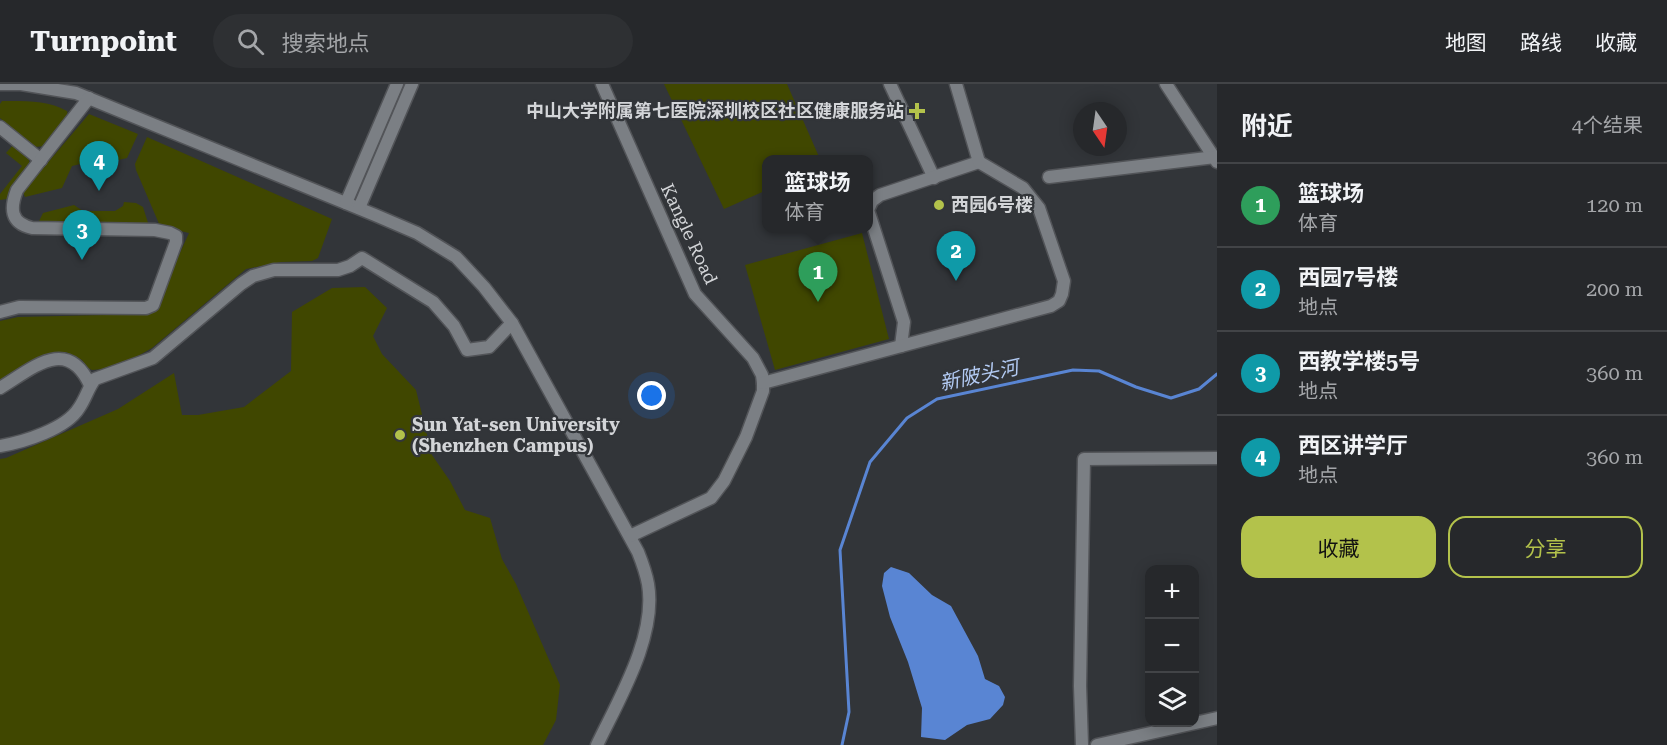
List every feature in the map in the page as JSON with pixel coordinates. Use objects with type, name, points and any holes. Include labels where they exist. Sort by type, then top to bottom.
[{"type":"street","points":[[0,84],[21,84],[76,93],[359,208],[417,233],[456,257],[484,287],[512,323],[630,536],[638,552],[648,584],[648,623],[629,676],[597,745]]},
{"type":"street","points":[[346,203],[397,84]]},
{"type":"street","points":[[359,208],[412,84]]},
{"type":"street","name":"Kangle Road","points":[[602,84],[695,294],[753,358],[762,375],[763,383]]},
{"type":"street","points":[[890,84],[934,178]]},
{"type":"street","points":[[630,536],[711,498],[724,481],[746,437],[763,391],[763,383],[1051,306],[1059,301],[1064,281],[1039,208],[1023,188],[979,162],[956,84]]},
{"type":"street","points":[[1049,177],[1216,160],[1166,84]]},
{"type":"street","points":[[0,312],[20,307],[146,308],[153,304],[176,242],[176,236],[155,230],[32,228],[21,225],[14,217],[12,203],[17,190],[88,98]]},
{"type":"street","points":[[0,127],[41,160]]},
{"type":"street","points":[[873,200],[880,195],[979,162]]},
{"type":"street","points":[[873,225],[904,322],[901,346]]},
{"type":"street","points":[[0,446],[30,440],[65,421],[79,409],[95,379],[153,358],[241,284],[253,276],[274,270],[338,270],[351,266],[362,258],[433,303],[454,326],[467,350],[489,347],[512,323]]},
{"type":"street","points":[[0,388],[47,359],[61,357],[73,362],[84,371],[90,385]]},
{"type":"street","points":[[1082,745],[1080,686],[1084,459],[1217,458]]},
{"type":"street","points":[[1097,745],[1217,718]]},
{"type":"green space","points":[[664,84],[787,84],[818,155],[762,155],[762,192],[724,209]]},
{"type":"green space","points":[[2,101],[52,105],[67,111],[68,117],[46,146],[34,147],[0,118]]},
{"type":"green space","points":[[89,114],[138,134],[127,158],[106,163],[101,159],[72,166],[62,188],[25,197],[23,192]]},
{"type":"green space","points":[[147,137],[332,219],[318,258],[312,261],[281,262],[246,269],[152,348],[129,361],[92,370],[82,360],[66,352],[53,353],[39,358],[0,380],[0,321],[18,317],[148,314],[154,310],[189,233],[160,226],[135,164]]},
{"type":"green space","points":[[13,145],[28,156],[30,165],[11,189],[7,199],[0,200],[0,194],[22,166],[6,153]]},
{"type":"green space","points":[[124,202],[136,203],[143,207],[149,226],[37,225],[43,213],[74,205],[83,211],[115,211],[123,206]]},
{"type":"green space","points":[[862,233],[889,339],[775,370],[745,265]]},
{"type":"green space","points":[[365,287],[387,308],[373,336],[382,354],[416,390],[432,455],[450,481],[465,510],[490,518],[502,559],[516,584],[560,685],[556,720],[543,745],[0,745],[0,459],[118,409],[174,373],[182,415],[198,415],[244,407],[291,371],[292,312],[332,288]]},
{"type":"water","points":[[891,567],[909,573],[932,595],[951,606],[978,656],[985,679],[999,686],[1005,697],[1003,705],[990,719],[967,725],[945,740],[921,737],[922,708],[908,662],[890,617],[882,586],[884,573]]},
{"type":"waterway","name":"新陂头河","points":[[842,745],[849,712],[840,550],[870,462],[907,418],[937,399],[1073,370],[1099,371],[1136,387],[1171,398],[1199,389],[1217,374]]},
{"type":"place","name":"中山大学附属第七医院深圳校区社区健康服务站","points":[[917,111]]},
{"type":"place","name":"西区讲学厅","points":[[99,191]]},
{"type":"place","name":"西园6号楼","points":[[939,205]]},
{"type":"place","name":"西教学楼5号","points":[[82,260]]},
{"type":"place","name":"西园7号楼","points":[[956,281]]},
{"type":"place","name":"篮球场","points":[[818,302]]},
{"type":"place","name":"Sun Yat-sen University (Shenzhen Campus)","points":[[400,435]]}]
